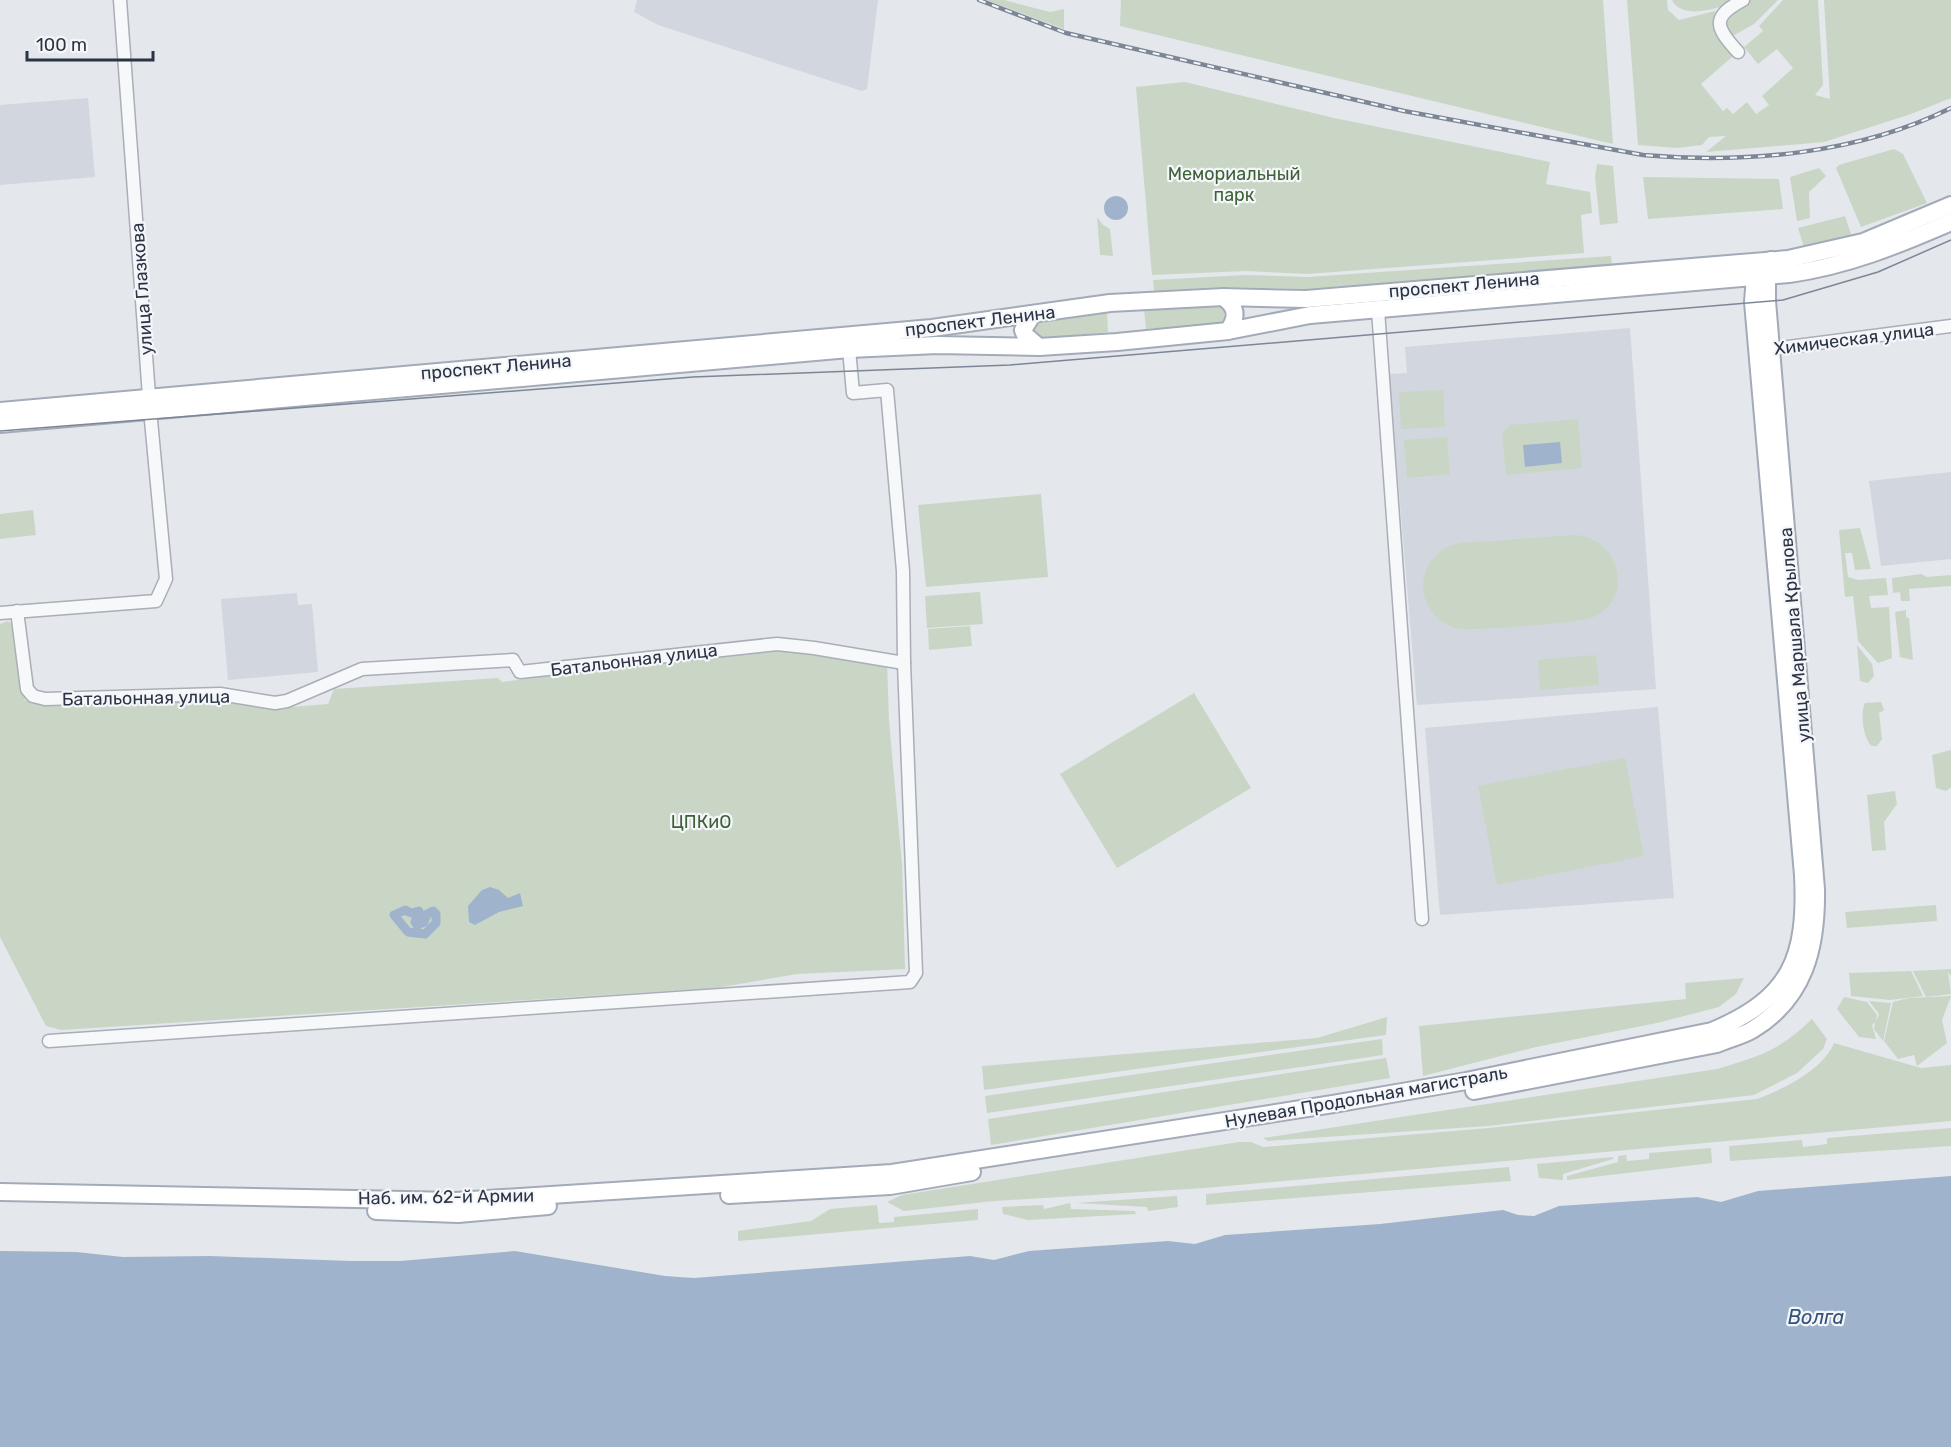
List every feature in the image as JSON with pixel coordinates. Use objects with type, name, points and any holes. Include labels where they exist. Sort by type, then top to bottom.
[{"type":"main road","name":"проспект Ленина","points":[[0,424],[150,403],[932,328],[1110,303],[1223,297],[1306,299],[1764,271],[1812,255],[1863,242],[1951,206]]},
{"type":"main road","name":"проспект Ленина","points":[[0,411],[150,403],[849,349],[937,345],[1038,347],[1228,331],[1310,315],[1842,264],[1900,244],[1951,222]]},
{"type":"main road","name":"улица Маршала Крылова","points":[[1764,271],[1753,302],[1764,350],[1799,766],[1816,915],[1813,946],[1794,990]]},
{"type":"main road","points":[[1223,297],[1234,307],[1236,313],[1236,320],[1228,331]]},
{"type":"main road","points":[[1033,314],[1023,330],[1025,335],[1038,347]]},
{"type":"main road","name":"улица Маршала Крылова","points":[[1799,766],[1804,884],[1804,916],[1799,945]]},
{"type":"main road","name":"Нулевая Продольная магистраль","points":[[891,1179],[1466,1081],[1712,1031],[1744,1017],[1768,998],[1793,963],[1799,945]]},
{"type":"main road","name":"Нулевая Продольная магистраль","points":[[891,1179],[1472,1092],[1717,1044],[1751,1031],[1779,1009],[1794,990]]},
{"type":"main road","name":"Наб. им. 62-й Армии","points":[[0,1192],[456,1201],[891,1179]]},
{"type":"main road","name":"Наб. им. 62-й Армии","points":[[0,1201],[458,1214],[891,1179]]},
{"type":"street","name":"улица Глазкова","points":[[17,611],[156,601],[166,579],[150,403],[120,0]]},
{"type":"street","points":[[1738,52],[1722,34],[1720,19],[1724,10],[1743,0]]},
{"type":"street","points":[[1378,310],[1422,919]]},
{"type":"street","name":"Химическая улица","points":[[1764,350],[1951,327]]},
{"type":"street","points":[[50,1041],[910,982],[916,973],[904,663],[903,571],[887,390],[853,393],[849,349]]},
{"type":"street","points":[[0,613],[17,611]]},
{"type":"street","name":"Батальонная улица","points":[[17,611],[27,688],[33,696],[45,699],[220,694],[275,703],[370,668],[513,660],[520,672],[764,645],[814,648],[904,663]]},
{"type":"shaded area","points":[[637,0],[878,0],[867,89],[862,91],[658,25],[634,12]]},
{"type":"shaded area","points":[[88,98],[95,177],[0,185],[0,105]]},
{"type":"shaded area","points":[[1630,328],[1656,689],[1417,705],[1389,374],[1407,373],[1405,347]]},
{"type":"shaded area","points":[[1951,472],[1951,559],[1881,566],[1869,481]]},
{"type":"shaded area","points":[[297,593],[298,605],[312,604],[318,672],[228,680],[221,599]]},
{"type":"shaded area","points":[[1658,707],[1674,898],[1440,915],[1425,728]]},
{"type":"green space","points":[[986,0],[1004,0],[1050,12],[1064,9],[1064,29]]},
{"type":"green space","points":[[1121,0],[1603,0],[1613,144],[1120,26]]},
{"type":"green space","points":[[1627,0],[1667,0],[1668,10],[1679,20],[1715,11],[1716,25],[1732,57],[1701,84],[1723,111],[1727,108],[1733,114],[1747,102],[1756,114],[1769,105],[1762,96],[1793,68],[1777,49],[1758,64],[1744,47],[1763,31],[1759,26],[1783,0],[1818,0],[1823,85],[1815,95],[1830,99],[1824,0],[1951,0],[1951,98],[1911,114],[1824,142],[1706,152],[1726,136],[1709,137],[1702,145],[1677,148],[1638,145]]},
{"type":"green space","points":[[1672,0],[1738,0],[1712,9],[1693,11],[1684,10]]},
{"type":"green space","points":[[1751,0],[1778,0],[1754,24],[1729,38],[1723,21]]},
{"type":"green space","name":"Мемориальный парк","points":[[1185,82],[1334,118],[1550,162],[1546,184],[1590,192],[1592,213],[1581,215],[1584,253],[1307,274],[1246,271],[1152,275],[1136,87]]},
{"type":"green space","points":[[1894,149],[1903,154],[1927,203],[1861,227],[1836,168],[1839,165]]},
{"type":"green space","points":[[1597,164],[1613,166],[1618,223],[1600,225],[1595,177]]},
{"type":"green space","points":[[1819,168],[1826,176],[1809,192],[1810,218],[1797,221],[1790,177]]},
{"type":"green space","points":[[1643,177],[1779,179],[1783,209],[1648,219]]},
{"type":"green space","points":[[1845,216],[1852,237],[1805,250],[1798,228]]},
{"type":"green space","points":[[1097,217],[1103,225],[1110,229],[1113,256],[1100,255]]},
{"type":"green space","points":[[1611,256],[1612,265],[1308,289],[1222,287],[1154,291],[1153,280],[1245,275],[1308,277]]},
{"type":"green space","points":[[1215,303],[1224,310],[1224,319],[1219,324],[1146,329],[1144,309]]},
{"type":"green space","points":[[1107,312],[1108,332],[1037,339],[1031,328],[1037,319]]},
{"type":"green space","points":[[1443,390],[1445,427],[1401,429],[1399,392]]},
{"type":"green space","points":[[1578,419],[1582,468],[1506,475],[1502,433],[1510,425]]},
{"type":"green space","points":[[1447,437],[1450,474],[1407,478],[1404,440]]},
{"type":"green space","points":[[1041,494],[1048,577],[926,587],[918,505]]},
{"type":"green space","points":[[33,510],[36,535],[0,539],[0,514]]},
{"type":"green space","points":[[1860,528],[1871,569],[1855,570],[1852,553],[1845,553],[1848,577],[1858,580],[1886,578],[1888,595],[1869,596],[1871,608],[1889,607],[1892,658],[1878,663],[1858,641],[1853,596],[1845,597],[1839,530]]},
{"type":"green space","points":[[1575,535],[1590,538],[1602,545],[1611,556],[1616,568],[1618,581],[1616,594],[1608,606],[1596,616],[1549,624],[1465,629],[1446,624],[1428,606],[1423,584],[1427,568],[1437,554],[1452,545]]},
{"type":"green space","points":[[1921,574],[1927,577],[1951,575],[1951,586],[1909,589],[1910,601],[1901,601],[1900,592],[1893,593],[1892,578]]},
{"type":"green space","points":[[980,592],[983,624],[927,628],[925,596]]},
{"type":"green space","points":[[1906,610],[1906,617],[1909,618],[1913,660],[1900,657],[1895,612]]},
{"type":"green space","name":"ЦПКиО","points":[[8,621],[16,628],[25,700],[42,705],[231,699],[280,708],[328,704],[334,689],[498,678],[502,682],[772,646],[887,662],[889,721],[902,864],[905,969],[797,974],[716,988],[61,1030],[46,1026],[0,937],[0,624]]},
{"type":"green space","points":[[970,626],[972,646],[929,650],[928,629]]},
{"type":"green space","points":[[1857,645],[1872,664],[1874,676],[1868,683],[1860,681]]},
{"type":"green space","points":[[1596,655],[1599,685],[1540,690],[1538,660]]},
{"type":"green space","points":[[1194,693],[1251,788],[1117,868],[1060,774]]},
{"type":"green space","points":[[1881,702],[1884,710],[1879,713],[1882,739],[1877,746],[1872,746],[1866,738],[1863,707],[1865,703]]},
{"type":"green space","points":[[1951,750],[1951,787],[1946,791],[1936,788],[1932,755]]},
{"type":"green space","points":[[1625,758],[1644,856],[1497,885],[1478,786]]},
{"type":"green space","points":[[1895,791],[1897,804],[1884,822],[1886,850],[1872,851],[1867,795]]},
{"type":"green space","points":[[1936,905],[1937,921],[1847,928],[1845,912]]},
{"type":"green space","points":[[1951,969],[1951,976],[1948,972],[1951,994],[1926,997],[1913,971]]},
{"type":"green space","points":[[1911,971],[1923,996],[1890,1000],[1851,996],[1849,973]]},
{"type":"green space","points":[[1744,978],[1736,994],[1719,1007],[1657,1023],[1536,1047],[1423,1076],[1419,1026],[1686,999],[1685,983]]},
{"type":"green space","points":[[1951,996],[1942,1020],[1947,1043],[1917,1066],[1914,1055],[1898,1059],[1884,1041],[1893,1002],[1909,998]]},
{"type":"green space","points":[[1844,997],[1867,1002],[1877,1015],[1876,1022],[1879,1014],[1869,1001],[1891,1003],[1883,1041],[1874,1029],[1875,1022],[1872,1025],[1876,1039],[1859,1037],[1837,1009]]},
{"type":"green space","points":[[1387,1017],[1386,1035],[984,1090],[982,1066],[1317,1038]]},
{"type":"green space","points":[[1812,1019],[1827,1039],[1823,1049],[1797,1073],[1754,1095],[1488,1126],[1268,1141],[1263,1138],[1717,1069],[1746,1060],[1778,1046]]},
{"type":"green space","points":[[1382,1039],[1383,1055],[987,1113],[985,1096]]},
{"type":"green space","points":[[1834,1043],[1921,1068],[1951,1065],[1951,1121],[1205,1188],[994,1201],[904,1211],[887,1202],[902,1195],[1239,1142],[1251,1142],[1263,1147],[1489,1128],[1757,1099],[1801,1078],[1821,1062]]},
{"type":"green space","points":[[1386,1058],[1390,1078],[991,1145],[988,1119]]},
{"type":"green space","points":[[1951,1128],[1951,1146],[1730,1161],[1729,1146],[1802,1140],[1803,1147],[1827,1144],[1827,1138]]},
{"type":"green space","points":[[1711,1148],[1712,1163],[1567,1180],[1567,1176],[1618,1162],[1618,1156],[1626,1155],[1627,1161],[1649,1159],[1649,1153]]},
{"type":"green space","points":[[1613,1157],[1613,1159],[1563,1174],[1563,1180],[1539,1178],[1537,1164]]},
{"type":"green space","points":[[1509,1167],[1511,1181],[1206,1205],[1206,1194]]},
{"type":"green space","points":[[1177,1196],[1178,1207],[1148,1211],[1147,1207],[1076,1203]]},
{"type":"green space","points":[[1070,1203],[1071,1209],[1135,1211],[1136,1214],[1028,1220],[1003,1214],[1002,1207],[1043,1205],[1044,1209]]},
{"type":"green space","points":[[877,1205],[879,1223],[894,1222],[894,1217],[978,1209],[978,1220],[738,1241],[738,1231],[811,1221],[830,1209]]},
{"type":"water","points":[[1116,196],[1124,200],[1128,208],[1124,216],[1116,220],[1108,216],[1104,208],[1108,200]]},
{"type":"water","points":[[1560,442],[1562,463],[1525,467],[1523,445]]},
{"type":"water","points":[[490,887],[499,890],[508,898],[520,893],[523,906],[499,912],[475,925],[469,922],[468,906],[482,890]]},
{"type":"water","name":"Волга","points":[[1951,1176],[1951,1447],[0,1447],[0,1251],[76,1252],[123,1257],[210,1256],[400,1261],[515,1251],[665,1276],[694,1278],[970,1256],[994,1260],[1029,1251],[1168,1241],[1195,1244],[1225,1235],[1380,1224],[1503,1210],[1518,1215],[1534,1216],[1559,1206],[1697,1197],[1721,1202],[1758,1191]]},
{"type":"waterway","points":[[405,910],[411,913],[419,911],[415,922],[417,925],[424,922],[427,914],[433,911],[436,914],[436,923],[425,934],[408,932],[394,915],[405,910]]},
{"type":"tram line","points":[[0,431],[693,377],[1010,365],[1783,300],[1878,272],[1951,240]]},
{"type":"railway","points":[[979,0],[1066,33],[1404,111],[1643,155],[1722,158],[1801,152],[1878,136],[1915,124],[1951,108]]}]
